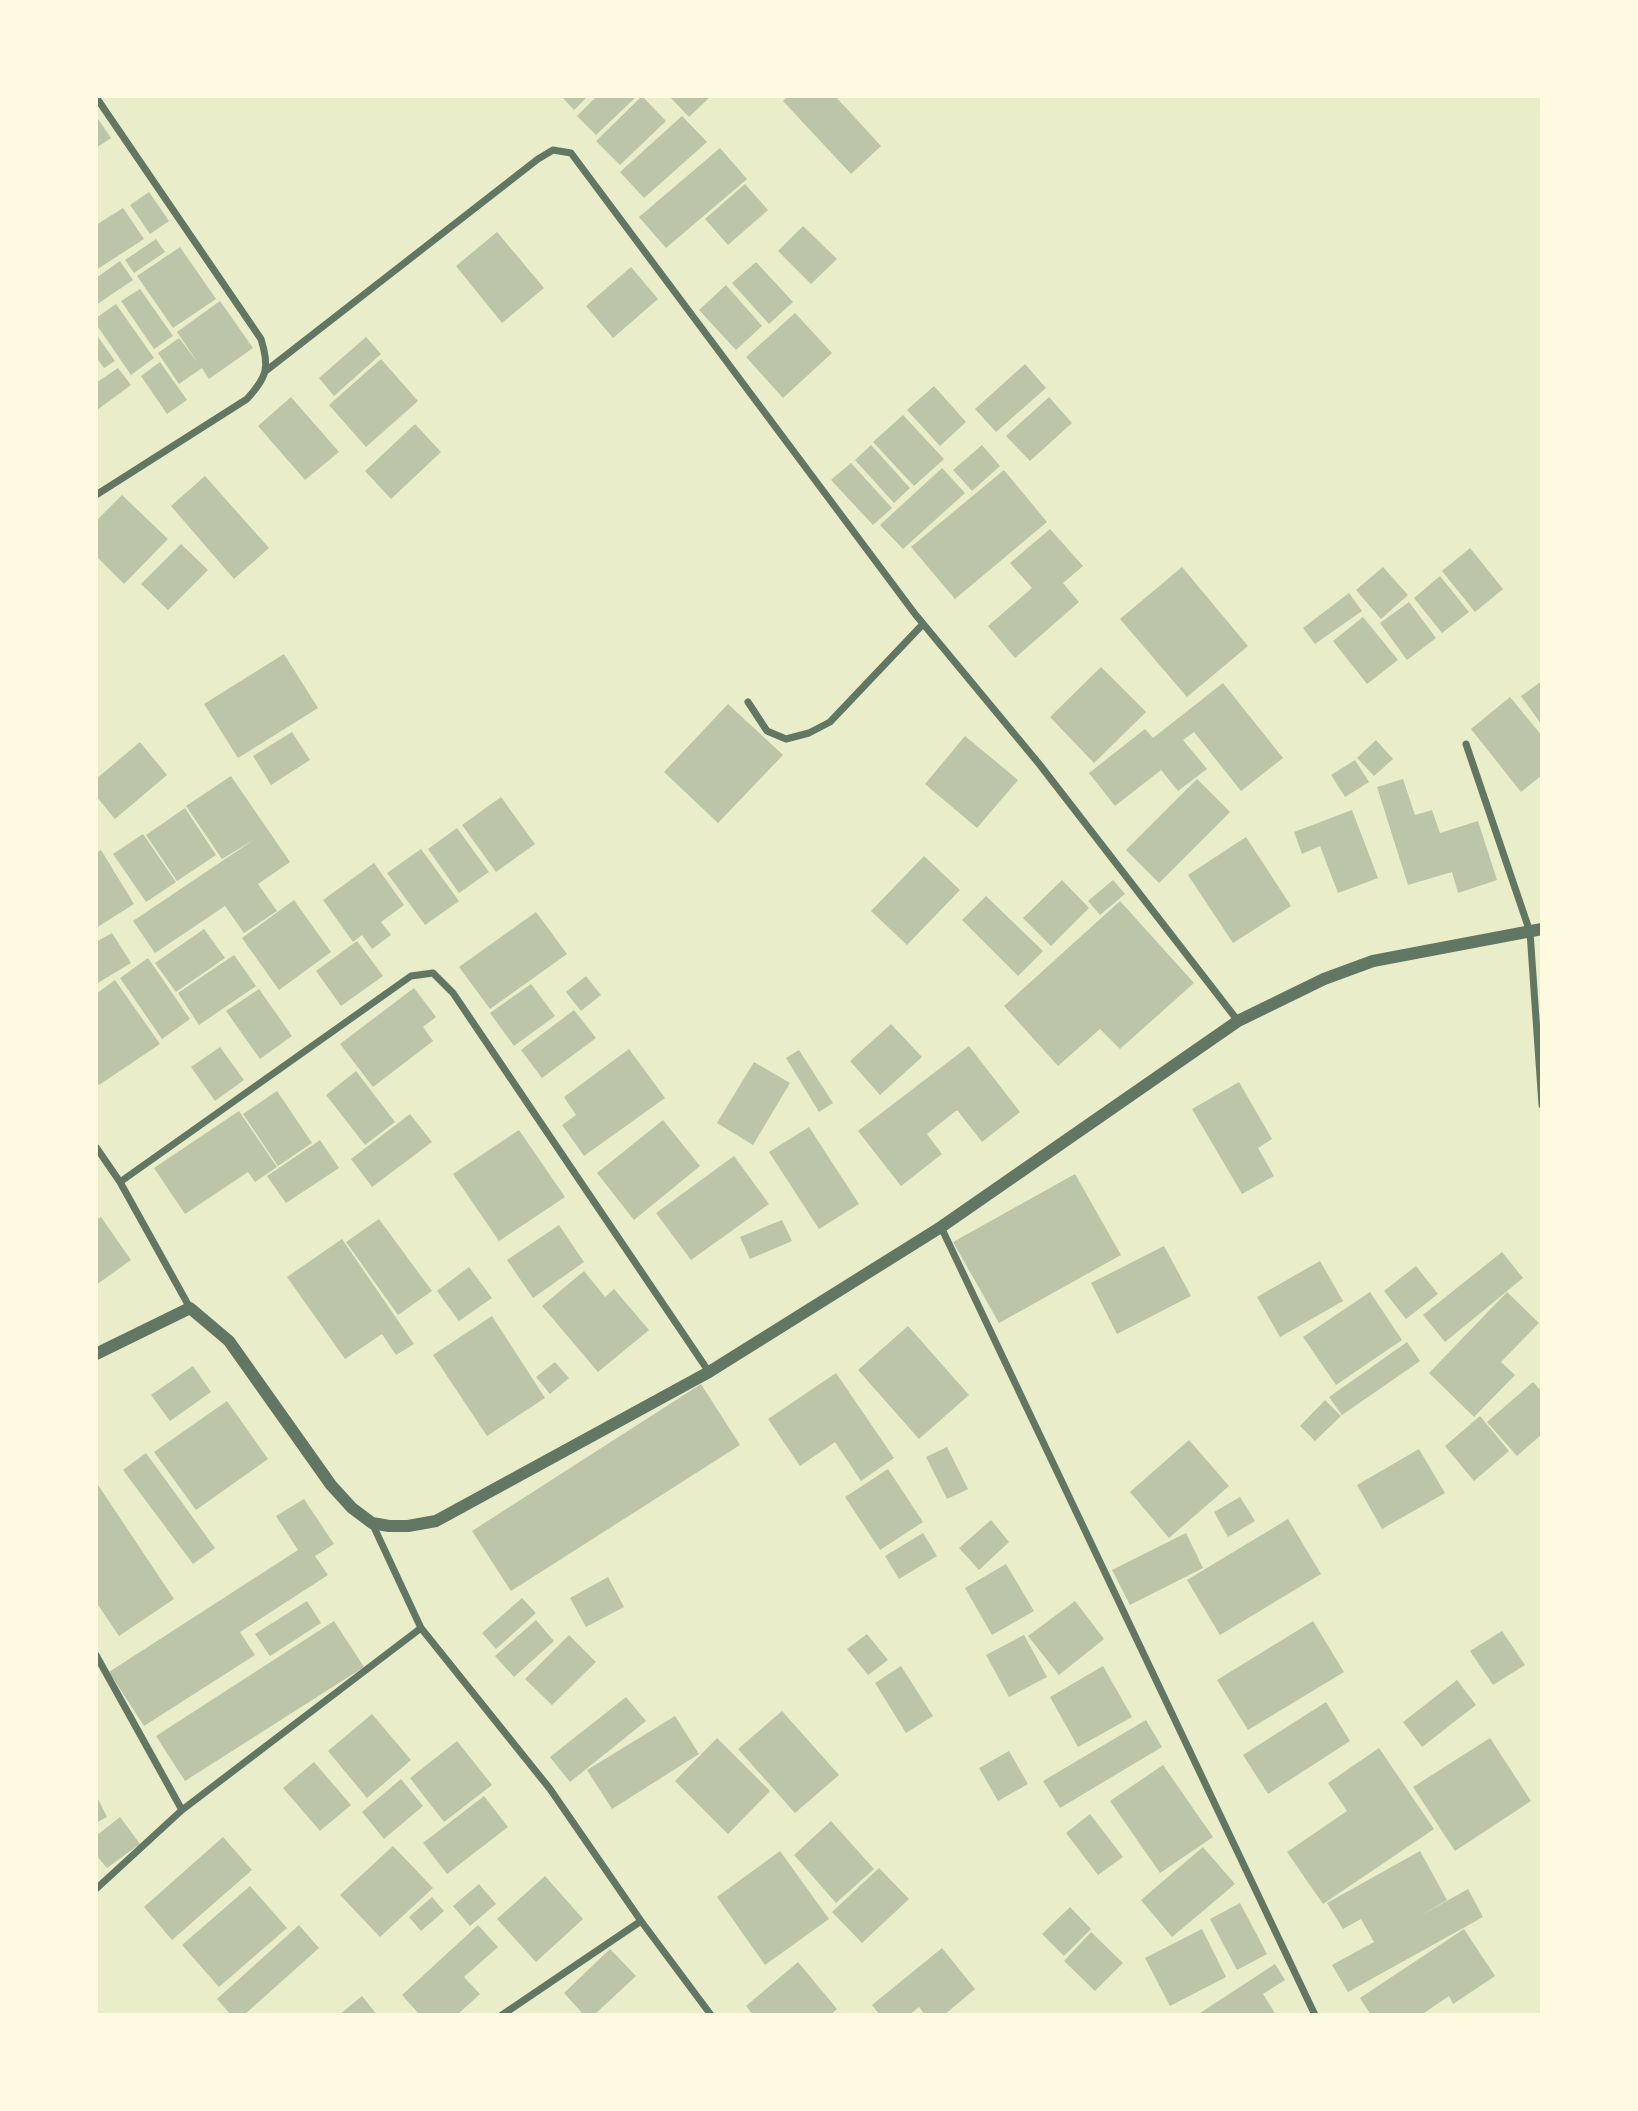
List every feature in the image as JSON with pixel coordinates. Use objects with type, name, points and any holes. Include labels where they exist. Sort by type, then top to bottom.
[{"type":"street","points":[[96,97],[261,339],[267,370],[261,385],[247,399],[96,495]]},
{"type":"street","points":[[267,370],[538,159],[553,150],[570,153],[581,164],[923,624],[1040,765],[1238,1021]]},
{"type":"street","points":[[748,702],[767,731],[786,739],[809,733],[830,722],[923,624]]},
{"type":"street","points":[[1466,744],[1536,931],[1542,1105]]},
{"type":"street","points":[[372,1523],[408,1526],[436,1521],[709,1372],[941,1227],[1238,1021],[1324,979],[1373,961],[1536,931]]},
{"type":"street","points":[[120,1182],[411,976],[433,973],[453,993],[709,1372]]},
{"type":"street","points":[[96,1147],[120,1182],[190,1308],[229,1341],[331,1485],[352,1508],[372,1523],[421,1628],[550,1789],[641,1921],[711,2015]]},
{"type":"street","points":[[941,1227],[1315,2015]]},
{"type":"street","points":[[96,1354],[190,1308]]},
{"type":"street","points":[[96,1889],[182,1810],[421,1628]]},
{"type":"street","points":[[96,1655],[182,1810]]},
{"type":"street","points":[[502,2015],[641,1921]]},
{"type":"building","points":[[561,96],[588,96],[574,110]]},
{"type":"building","points":[[597,96],[637,96],[596,135],[577,116]]},
{"type":"building","points":[[642,96],[666,121],[620,165],[596,141]]},
{"type":"building","points":[[669,96],[711,96],[689,117]]},
{"type":"building","points":[[788,96],[835,96],[881,146],[851,174],[783,101]]},
{"type":"building","points":[[96,116],[111,138],[96,148]]},
{"type":"building","points":[[682,116],[707,142],[644,198],[620,172]]},
{"type":"building","points":[[720,148],[747,179],[666,248],[639,217]]},
{"type":"building","points":[[745,184],[768,210],[728,245],[705,219]]},
{"type":"building","points":[[149,192],[169,221],[150,234],[130,205]]},
{"type":"building","points":[[123,208],[144,239],[96,270],[96,225]]},
{"type":"building","points":[[803,226],[837,259],[811,284],[778,251]]},
{"type":"building","points":[[497,232],[544,288],[502,323],[456,266]]},
{"type":"building","points":[[156,239],[165,252],[134,273],[125,260]]},
{"type":"building","points":[[180,247],[216,299],[173,328],[137,276]]},
{"type":"building","points":[[120,261],[133,280],[96,305],[96,278]]},
{"type":"building","points":[[756,262],[793,302],[769,324],[732,283]]},
{"type":"building","points":[[631,267],[658,299],[613,338],[586,306]]},
{"type":"building","points":[[726,285],[762,326],[736,350],[699,310]]},
{"type":"building","points":[[140,289],[173,336],[154,349],[121,301]]},
{"type":"building","points":[[220,301],[253,348],[209,379],[202,368],[179,384],[158,353],[179,338],[198,363],[177,332]]},
{"type":"building","points":[[116,304],[154,358],[131,375],[96,324],[96,318]]},
{"type":"building","points":[[795,313],[832,353],[783,398],[746,357]]},
{"type":"building","points":[[96,334],[115,361],[104,368],[96,357]]},
{"type":"building","points":[[366,337],[381,354],[334,396],[319,378]]},
{"type":"building","points":[[381,359],[418,401],[366,447],[329,405]]},
{"type":"building","points":[[160,362],[187,400],[167,414],[141,376]]},
{"type":"building","points":[[1025,364],[1046,388],[996,432],[975,409]]},
{"type":"building","points":[[118,368],[131,385],[97,410],[96,383]]},
{"type":"building","points":[[934,386],[966,422],[940,446],[907,410]]},
{"type":"building","points":[[291,397],[339,452],[305,480],[258,426]]},
{"type":"building","points":[[1049,397],[1072,423],[1030,461],[1006,436]]},
{"type":"building","points":[[903,415],[944,459],[914,486],[873,442]]},
{"type":"building","points":[[415,424],[441,452],[391,499],[365,471]]},
{"type":"building","points":[[871,445],[910,488],[894,503],[855,460]]},
{"type":"building","points":[[982,445],[1000,466],[972,491],[953,470]]},
{"type":"building","points":[[851,463],[892,508],[873,525],[831,480]]},
{"type":"building","points":[[942,468],[965,493],[903,549],[880,525]]},
{"type":"building","points":[[1004,470],[1047,522],[955,599],[911,547]]},
{"type":"building","points":[[205,476],[269,548],[234,579],[171,506]]},
{"type":"building","points":[[122,495],[168,539],[124,584],[96,556],[96,521]]},
{"type":"building","points":[[1050,529],[1083,566],[1063,583],[1079,602],[1015,658],[988,626],[1032,588],[1010,563]]},
{"type":"building","points":[[181,544],[208,570],[168,610],[141,584]]},
{"type":"building","points":[[1470,548],[1503,589],[1475,612],[1442,571]]},
{"type":"building","points":[[1182,567],[1248,646],[1187,697],[1120,619]]},
{"type":"building","points":[[1383,567],[1408,595],[1381,619],[1356,590]]},
{"type":"building","points":[[1440,576],[1469,612],[1442,633],[1414,598]]},
{"type":"building","points":[[1349,593],[1362,611],[1315,644],[1303,628]]},
{"type":"building","points":[[1409,602],[1436,638],[1407,660],[1380,623]]},
{"type":"building","points":[[1363,617],[1398,660],[1367,684],[1333,641]]},
{"type":"building","points":[[284,654],[318,708],[238,758],[204,704]]},
{"type":"building","points":[[1101,667],[1146,712],[1094,763],[1050,717]]},
{"type":"building","points":[[1542,681],[1542,725],[1521,696]]},
{"type":"building","points":[[1223,683],[1283,758],[1241,791],[1194,732],[1183,740],[1207,769],[1178,791],[1161,770],[1115,806],[1089,773],[1145,729],[1153,738]]},
{"type":"building","points":[[1510,697],[1542,736],[1542,775],[1521,792],[1471,729]]},
{"type":"building","points":[[728,704],[783,755],[718,823],[664,772]]},
{"type":"building","points":[[292,732],[310,760],[271,785],[253,756]]},
{"type":"building","points":[[965,736],[1018,780],[977,828],[925,784]]},
{"type":"building","points":[[1376,740],[1393,759],[1374,776],[1357,758]]},
{"type":"building","points":[[140,742],[167,775],[115,819],[96,796],[96,779]]},
{"type":"building","points":[[1355,760],[1369,782],[1345,797],[1331,775]]},
{"type":"building","points":[[231,776],[290,862],[258,884],[277,911],[244,933],[225,906],[155,953],[133,921],[255,839],[222,859],[186,806]]},
{"type":"building","points":[[1197,779],[1230,812],[1159,883],[1126,850]]},
{"type":"building","points":[[1403,779],[1415,815],[1432,810],[1440,833],[1478,821],[1497,880],[1458,893],[1452,872],[1408,885],[1377,787]]},
{"type":"building","points":[[501,797],[535,844],[496,872],[462,825]]},
{"type":"building","points":[[185,808],[216,855],[177,881],[146,835]]},
{"type":"building","points":[[1352,810],[1378,878],[1338,893],[1320,846],[1302,854],[1294,832]]},
{"type":"building","points":[[457,828],[489,872],[459,893],[428,849]]},
{"type":"building","points":[[143,834],[176,882],[146,902],[113,854]]},
{"type":"building","points":[[1246,837],[1291,906],[1233,943],[1188,875]]},
{"type":"building","points":[[421,849],[459,901],[425,925],[387,873]]},
{"type":"building","points":[[101,850],[134,904],[96,928],[96,853]]},
{"type":"building","points":[[924,856],[960,890],[907,945],[871,911]]},
{"type":"building","points":[[374,863],[404,905],[381,922],[391,935],[372,949],[362,935],[353,942],[323,900]]},
{"type":"building","points":[[1062,880],[1089,908],[1051,946],[1023,918]]},
{"type":"building","points":[[1113,880],[1125,894],[1100,915],[1088,901]]},
{"type":"building","points":[[986,896],[1043,951],[1018,976],[962,920]]},
{"type":"building","points":[[294,900],[331,952],[279,990],[242,938]]},
{"type":"building","points":[[1120,901],[1194,983],[1120,1049],[1100,1029],[1058,1066],[1004,1006]]},
{"type":"building","points":[[536,912],[567,954],[490,1009],[459,967]]},
{"type":"building","points":[[204,929],[225,958],[176,992],[155,963]]},
{"type":"building","points":[[112,933],[131,963],[96,984],[96,942]]},
{"type":"building","points":[[357,941],[383,976],[341,1006],[316,971]]},
{"type":"building","points":[[234,955],[256,986],[199,1025],[178,993]]},
{"type":"building","points":[[148,958],[190,1019],[162,1039],[120,978]]},
{"type":"building","points":[[586,976],[601,995],[581,1011],[566,992]]},
{"type":"building","points":[[115,980],[160,1044],[99,1085],[96,1081],[96,994]]},
{"type":"building","points":[[531,984],[555,1016],[514,1046],[490,1013]]},
{"type":"building","points":[[414,988],[436,1017],[423,1027],[433,1041],[373,1087],[340,1044]]},
{"type":"building","points":[[259,989],[292,1036],[260,1059],[226,1011]]},
{"type":"building","points":[[574,1010],[596,1038],[542,1078],[521,1050]]},
{"type":"building","points":[[891,1024],[922,1057],[880,1095],[850,1061]]},
{"type":"building","points":[[969,1046],[1020,1112],[982,1142],[957,1110],[927,1134],[942,1154],[901,1186],[858,1131]]},
{"type":"building","points":[[220,1047],[244,1080],[215,1101],[191,1067]]},
{"type":"building","points":[[629,1049],[665,1098],[584,1156],[562,1125],[576,1115],[564,1097]]},
{"type":"building","points":[[799,1050],[833,1103],[819,1112],[786,1058]]},
{"type":"building","points":[[754,1062],[790,1083],[753,1145],[717,1123]]},
{"type":"building","points":[[356,1071],[395,1122],[365,1145],[326,1095]]},
{"type":"building","points":[[1239,1082],[1272,1139],[1258,1148],[1274,1176],[1242,1194],[1192,1109]]},
{"type":"building","points":[[277,1091],[312,1143],[278,1166],[243,1114]]},
{"type":"building","points":[[239,1111],[277,1167],[255,1182],[248,1172],[185,1214],[154,1168]]},
{"type":"building","points":[[410,1114],[432,1142],[372,1187],[351,1159]]},
{"type":"building","points":[[663,1120],[700,1166],[634,1220],[597,1173]]},
{"type":"building","points":[[809,1127],[859,1204],[819,1229],[769,1152]]},
{"type":"building","points":[[519,1130],[565,1197],[499,1241],[453,1174]]},
{"type":"building","points":[[320,1140],[339,1168],[286,1203],[267,1176]]},
{"type":"building","points":[[734,1156],[769,1204],[691,1260],[656,1213]]},
{"type":"building","points":[[1075,1174],[1121,1255],[999,1323],[953,1242]]},
{"type":"building","points":[[101,1217],[131,1260],[96,1285],[96,1220]]},
{"type":"building","points":[[379,1219],[432,1291],[398,1315],[346,1242]]},
{"type":"building","points":[[782,1220],[792,1241],[750,1259],[740,1237]]},
{"type":"building","points":[[559,1225],[584,1262],[533,1298],[507,1260]]},
{"type":"building","points":[[342,1239],[414,1344],[396,1355],[382,1334],[345,1359],[287,1277]]},
{"type":"building","points":[[1164,1246],[1191,1296],[1117,1334],[1091,1283]]},
{"type":"building","points":[[1502,1252],[1523,1278],[1445,1342],[1423,1315]]},
{"type":"building","points":[[1320,1261],[1343,1301],[1280,1337],[1257,1297]]},
{"type":"building","points":[[1416,1266],[1438,1294],[1406,1319],[1384,1291]]},
{"type":"building","points":[[469,1267],[492,1298],[459,1321],[437,1291]]},
{"type":"building","points":[[584,1271],[605,1297],[614,1289],[649,1330],[598,1372],[542,1306]]},
{"type":"building","points":[[1370,1292],[1402,1340],[1336,1385],[1303,1337]]},
{"type":"building","points":[[1507,1292],[1539,1323],[1501,1362],[1515,1375],[1474,1417],[1429,1373]]},
{"type":"building","points":[[492,1316],[545,1398],[487,1436],[433,1355]]},
{"type":"building","points":[[908,1326],[969,1395],[919,1439],[858,1370]]},
{"type":"building","points":[[1407,1342],[1420,1361],[1342,1415],[1329,1397]]},
{"type":"building","points":[[555,1362],[569,1378],[550,1394],[536,1377]]},
{"type":"building","points":[[193,1366],[211,1392],[170,1421],[151,1395]]},
{"type":"building","points":[[836,1373],[894,1458],[861,1481],[835,1442],[800,1466],[768,1419]]},
{"type":"building","points":[[1533,1382],[1542,1392],[1542,1434],[1517,1456],[1487,1422]]},
{"type":"building","points":[[701,1384],[740,1445],[511,1591],[472,1531]]},
{"type":"building","points":[[1325,1400],[1341,1416],[1315,1441],[1300,1426]]},
{"type":"building","points":[[227,1401],[268,1459],[196,1510],[154,1452]]},
{"type":"building","points":[[1480,1416],[1509,1451],[1474,1481],[1445,1446]]},
{"type":"building","points":[[1189,1440],[1229,1486],[1169,1538],[1130,1492]]},
{"type":"building","points":[[947,1447],[968,1489],[947,1499],[926,1457]]},
{"type":"building","points":[[1419,1449],[1445,1493],[1382,1529],[1357,1485]]},
{"type":"building","points":[[146,1453],[215,1548],[193,1564],[123,1470]]},
{"type":"building","points":[[888,1469],[923,1522],[880,1550],[845,1497]]},
{"type":"building","points":[[96,1482],[174,1599],[119,1636],[96,1602]]},
{"type":"building","points":[[1240,1497],[1255,1521],[1228,1537],[1214,1512]]},
{"type":"building","points":[[304,1499],[334,1544],[315,1556],[328,1575],[240,1632],[255,1655],[144,1726],[109,1672],[298,1550],[276,1516]]},
{"type":"building","points":[[1288,1519],[1321,1574],[1220,1635],[1187,1580]]},
{"type":"building","points":[[991,1520],[1009,1542],[979,1570],[959,1548]]},
{"type":"building","points":[[923,1533],[937,1556],[899,1579],[885,1556]]},
{"type":"building","points":[[1186,1533],[1203,1568],[1130,1605],[1112,1570]]},
{"type":"building","points":[[1006,1564],[1034,1611],[992,1635],[965,1588]]},
{"type":"building","points":[[608,1577],[624,1607],[586,1627],[570,1598]]},
{"type":"building","points":[[522,1598],[536,1613],[496,1649],[482,1633]]},
{"type":"building","points":[[307,1601],[321,1623],[270,1656],[255,1634]]},
{"type":"building","points":[[1075,1601],[1104,1639],[1059,1675],[1028,1636]]},
{"type":"building","points":[[536,1620],[554,1641],[514,1677],[495,1656]]},
{"type":"building","points":[[334,1621],[364,1667],[185,1781],[156,1736]]},
{"type":"building","points":[[1313,1621],[1344,1672],[1248,1730],[1217,1680]]},
{"type":"building","points":[[1502,1631],[1525,1665],[1493,1685],[1470,1651]]},
{"type":"building","points":[[867,1634],[888,1660],[868,1675],[847,1649]]},
{"type":"building","points":[[569,1635],[596,1662],[552,1705],[525,1679]]},
{"type":"building","points":[[1024,1635],[1047,1677],[1009,1697],[986,1655]]},
{"type":"building","points":[[901,1666],[933,1716],[906,1733],[875,1683]]},
{"type":"building","points":[[1103,1666],[1132,1717],[1078,1747],[1050,1697]]},
{"type":"building","points":[[1457,1680],[1476,1705],[1422,1747],[1403,1722]]},
{"type":"building","points":[[626,1697],[646,1721],[570,1782],[550,1757]]},
{"type":"building","points":[[1326,1702],[1350,1741],[1268,1794],[1243,1755]]},
{"type":"building","points":[[782,1711],[839,1775],[795,1813],[738,1749]]},
{"type":"building","points":[[372,1714],[411,1760],[367,1798],[328,1751]]},
{"type":"building","points":[[675,1716],[699,1754],[612,1809],[587,1770]]},
{"type":"building","points":[[1146,1720],[1162,1747],[1060,1808],[1043,1781]]},
{"type":"building","points":[[717,1738],[770,1791],[728,1834],[675,1781]]},
{"type":"building","points":[[1490,1738],[1531,1801],[1455,1851],[1413,1787]]},
{"type":"building","points":[[457,1741],[492,1785],[444,1822],[410,1778]]},
{"type":"building","points":[[1379,1748],[1434,1829],[1323,1904],[1287,1852],[1347,1811],[1328,1783]]},
{"type":"building","points":[[1009,1751],[1028,1784],[998,1801],[979,1768]]},
{"type":"building","points":[[314,1762],[351,1805],[320,1831],[283,1788]]},
{"type":"building","points":[[1163,1765],[1213,1837],[1160,1873],[1110,1801]]},
{"type":"building","points":[[401,1779],[423,1806],[384,1839],[362,1812]]},
{"type":"building","points":[[96,1795],[107,1817],[96,1823]]},
{"type":"building","points":[[484,1796],[508,1827],[447,1874],[423,1843]]},
{"type":"building","points":[[1090,1814],[1123,1857],[1098,1875],[1066,1833]]},
{"type":"building","points":[[120,1817],[140,1844],[107,1868],[96,1855],[96,1836]]},
{"type":"building","points":[[831,1821],[874,1869],[836,1903],[794,1855]]},
{"type":"building","points":[[223,1837],[252,1870],[172,1940],[144,1907]]},
{"type":"building","points":[[393,1846],[433,1888],[380,1937],[340,1895]]},
{"type":"building","points":[[1203,1847],[1235,1884],[1172,1937],[1141,1900]]},
{"type":"building","points":[[780,1851],[829,1919],[765,1965],[717,1897]]},
{"type":"building","points":[[1420,1851],[1447,1900],[1420,1916],[1468,1889],[1483,1917],[1348,1992],[1332,1965],[1374,1942],[1361,1919],[1343,1929],[1327,1903]]},
{"type":"building","points":[[879,1868],[909,1899],[862,1943],[832,1912]]},
{"type":"building","points":[[545,1876],[583,1919],[536,1962],[497,1919]]},
{"type":"building","points":[[479,1884],[496,1904],[470,1926],[453,1906]]},
{"type":"building","points":[[250,1886],[287,1928],[219,1987],[182,1945]]},
{"type":"building","points":[[432,1897],[444,1911],[421,1931],[409,1917]]},
{"type":"building","points":[[1240,1903],[1267,1954],[1237,1970],[1210,1919]]},
{"type":"building","points":[[1070,1907],[1091,1929],[1064,1956],[1042,1934]]},
{"type":"building","points":[[299,1925],[319,1948],[244,2015],[231,2015],[217,1999]]},
{"type":"building","points":[[478,1925],[498,1947],[464,1977],[480,1994],[457,2015],[420,2015],[402,1995]]},
{"type":"building","points":[[1202,1929],[1226,1977],[1170,2006],[1145,1958]]},
{"type":"building","points":[[1464,1929],[1495,1976],[1453,2004],[1449,1996],[1421,2015],[1371,2015],[1360,1998]]},
{"type":"building","points":[[1091,1932],[1123,1963],[1095,1991],[1064,1961]]},
{"type":"building","points":[[942,1948],[975,1989],[944,2015],[925,2015],[919,2007],[909,2015],[880,2015],[872,2005]]},
{"type":"building","points":[[610,1949],[636,1976],[594,2015],[584,2015],[564,1993]]},
{"type":"building","points":[[798,1962],[837,2009],[830,2015],[753,2015],[746,2006]]},
{"type":"building","points":[[1275,1964],[1285,1980],[1263,1994],[1276,2015],[1197,2015]]},
{"type":"building","points":[[362,1996],[377,2015],[339,2015]]}]
